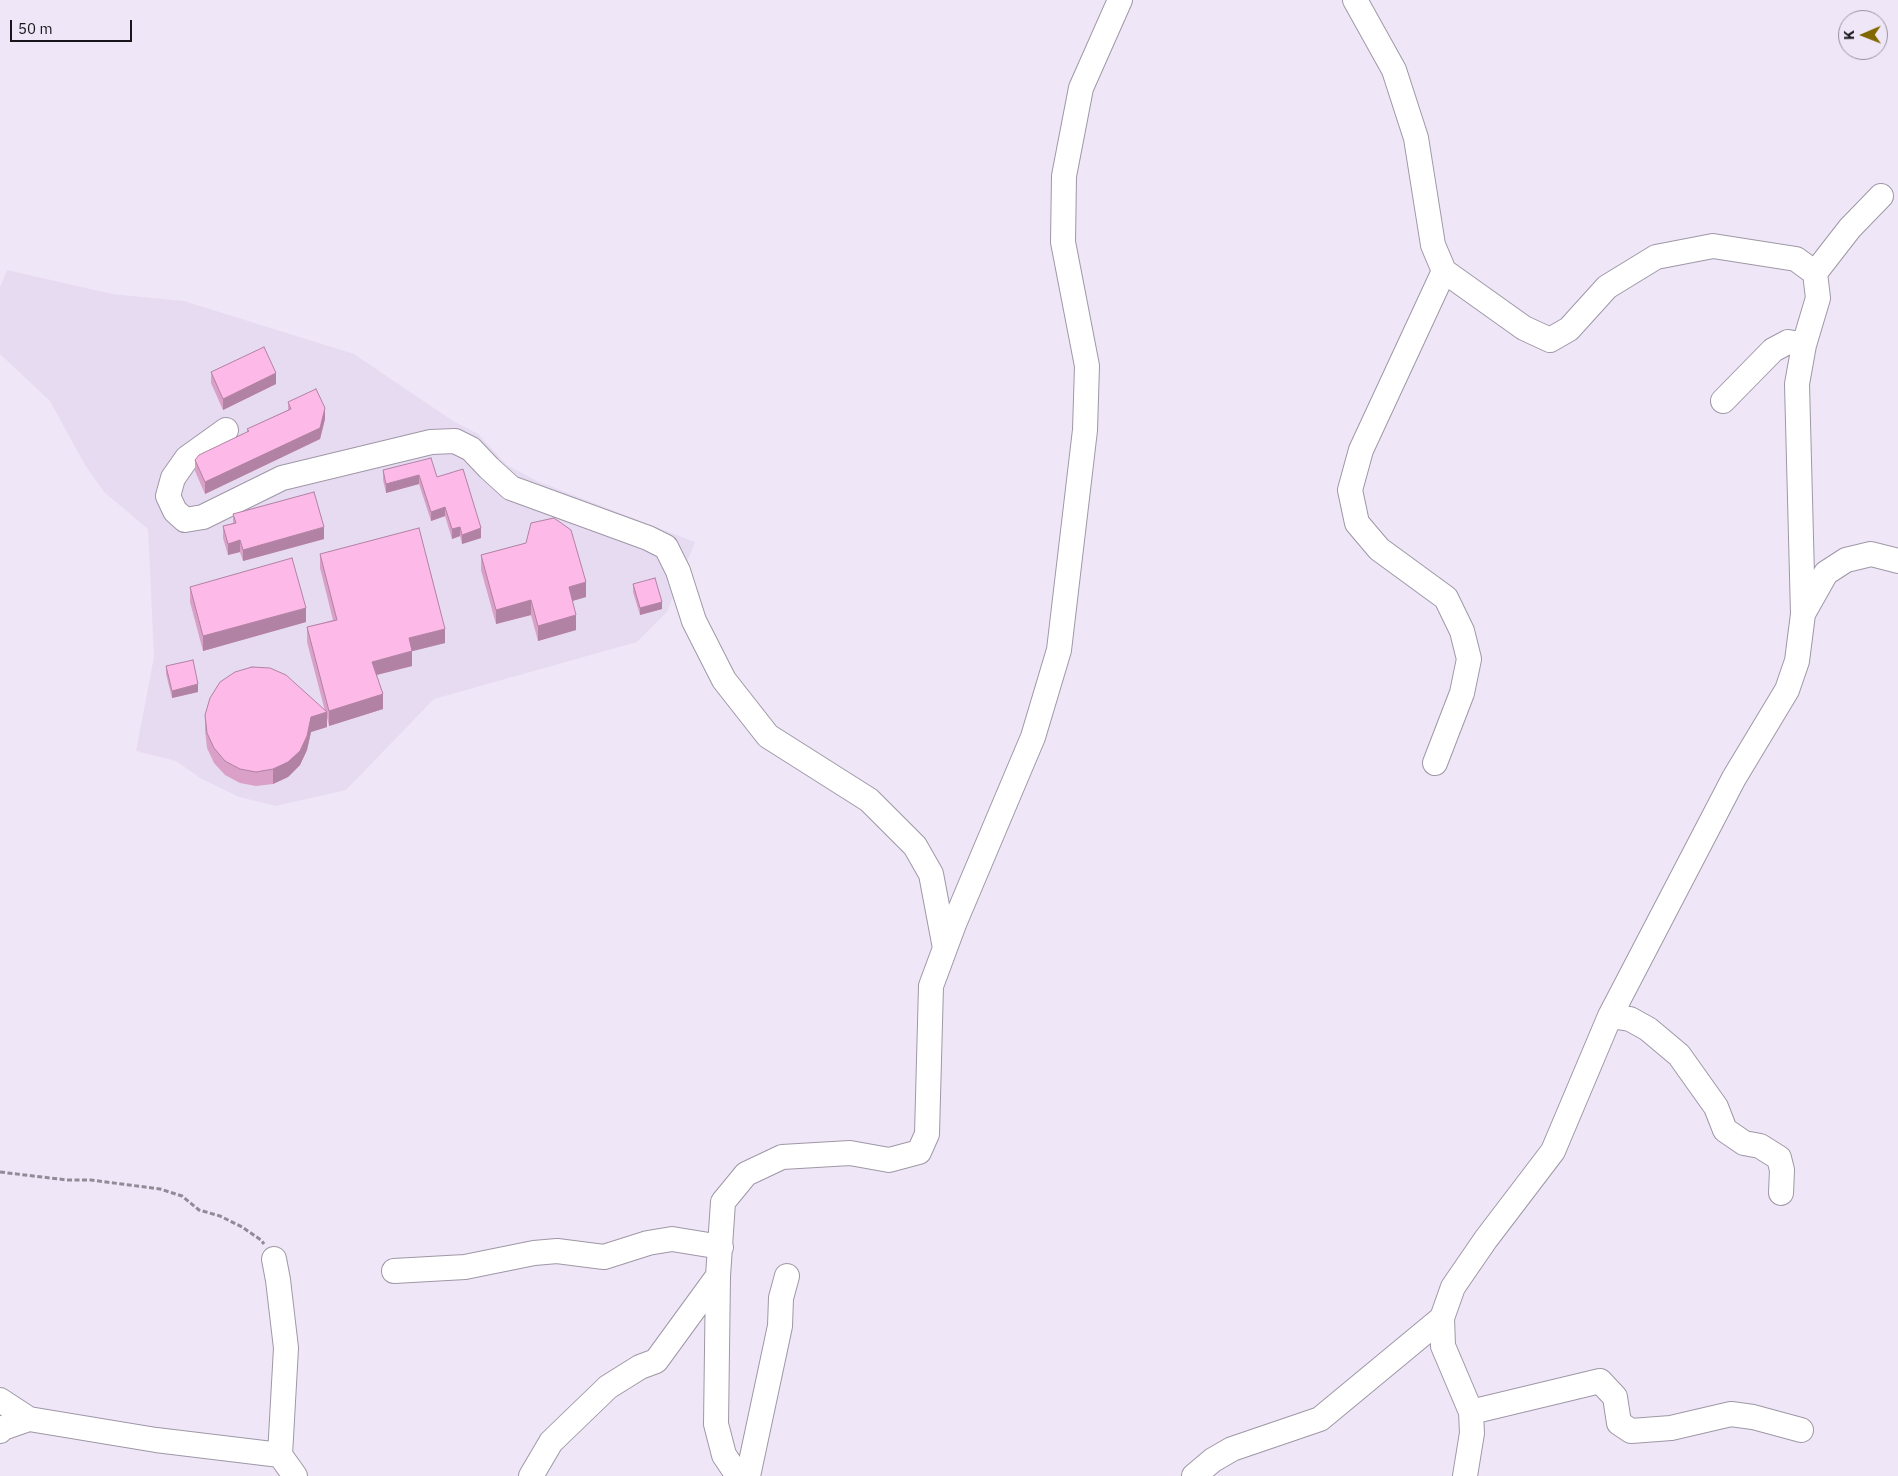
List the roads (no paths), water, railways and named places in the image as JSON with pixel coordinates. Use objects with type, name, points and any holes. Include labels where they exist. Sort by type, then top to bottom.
[{"type":"street","points":[[738,1476],[724,1455],[716,1424],[718,1276],[724,1202],[746,1174],[782,1157],[850,1153],[889,1160],[918,1152],[928,1134],[931,986],[1033,737],[1059,650],[1085,430],[1087,366],[1063,242],[1064,176],[1081,88],[1120,0]]},
{"type":"street","points":[[1355,0],[1397,78],[1416,138],[1433,245],[1444,271],[1524,328],[1550,340],[1569,329],[1607,287],[1656,257],[1713,246],[1796,259],[1815,273]]},
{"type":"street","points":[[1465,1476],[1472,1433],[1471,1412],[1443,1346],[1442,1318],[1453,1287],[1486,1239],[1553,1151],[1610,1016],[1734,778],[1787,690],[1797,661],[1803,614],[1797,384],[1804,345],[1818,298],[1815,273],[1850,228],[1881,196]]},
{"type":"street","points":[[1436,763],[1462,693],[1468,659],[1462,631],[1446,598],[1379,549],[1357,523],[1350,490],[1360,450],[1444,271]]},
{"type":"street","points":[[1723,401],[1773,350],[1788,342],[1804,345]]},
{"type":"street","points":[[226,430],[187,458],[173,478],[168,496],[175,511],[185,520],[203,517],[282,478],[431,442],[455,441],[471,449],[511,488],[648,538],[666,547],[678,571],[694,620],[724,680],[768,736],[869,800],[915,846],[931,874],[945,948]]},
{"type":"street","points":[[1803,614],[1826,573],[1846,560],[1871,554],[1898,561]]},
{"type":"street","points":[[1610,1016],[1630,1019],[1648,1029],[1679,1055],[1716,1107],[1725,1130],[1744,1142],[1760,1146],[1779,1158],[1782,1170],[1781,1193]]},
{"type":"street","points":[[394,1271],[465,1266],[534,1253],[557,1252],[604,1258],[648,1243],[672,1238],[721,1246]]},
{"type":"street","points":[[274,1259],[286,1348],[280,1455],[295,1476]]},
{"type":"street","points":[[531,1476],[551,1442],[608,1387],[640,1367],[656,1361],[718,1276]]},
{"type":"street","points":[[748,1476],[780,1326],[781,1298],[787,1276]]},
{"type":"street","points":[[1194,1476],[1213,1460],[1232,1449],[1320,1419],[1442,1318]]},
{"type":"street","points":[[1471,1412],[1600,1381],[1615,1397],[1620,1423],[1630,1431],[1671,1428],[1731,1414],[1801,1430]]},
{"type":"street","points":[[0,1400],[28,1419],[156,1440],[280,1455]]},
{"type":"street","points":[[1,1432],[28,1419]]}]
